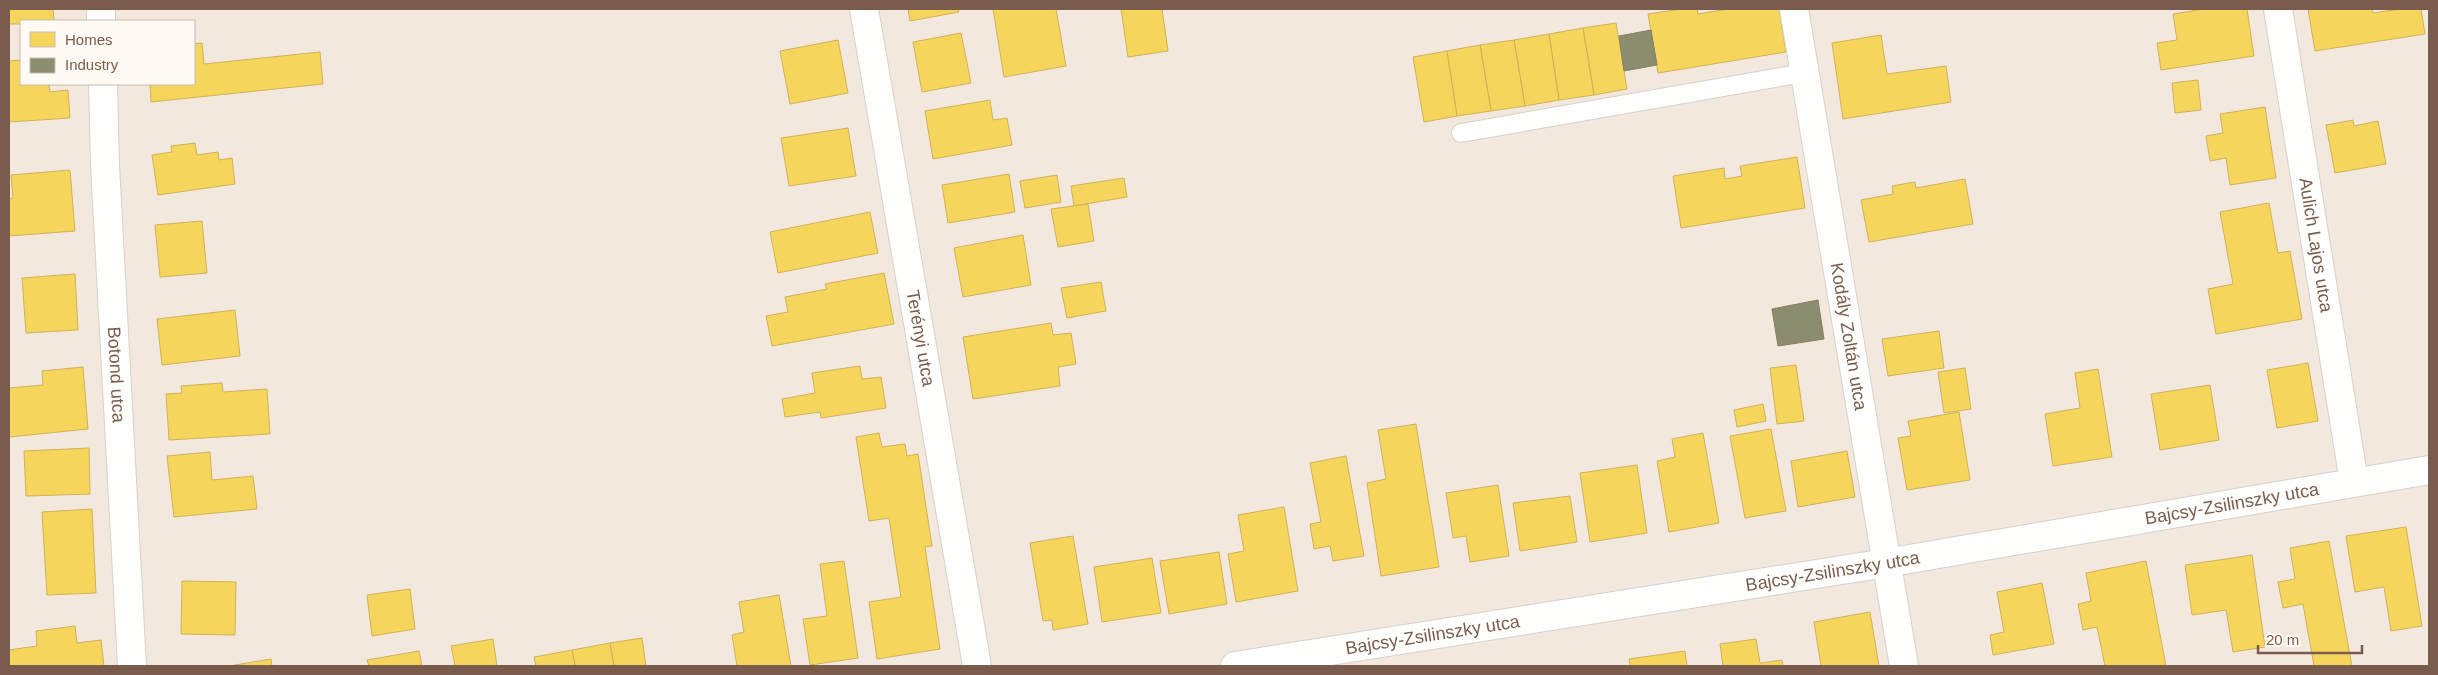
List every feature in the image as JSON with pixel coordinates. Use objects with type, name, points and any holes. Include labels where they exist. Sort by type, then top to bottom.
[{"type":"street","name":"Terényi utca","points":[[864,9],[977,666]]},
{"type":"street","name":"Kodály Zoltán utca","points":[[1794,9],[1803,73],[1904,666]]},
{"type":"street","name":"Aulich Lajos utca","points":[[2278,9],[2354,482]]},
{"type":"street","name":"Botond utca","points":[[103,85],[105,165],[132,666]]},
{"type":"street","name":"Bajcsy-Zsilinszky utca","points":[[1235,666],[1886,563],[2429,470]]},
{"type":"lane","points":[[1461,133],[1803,73]]},
{"type":"shaded area","points":[[9,9],[2429,9],[2429,666],[9,666]]},
{"type":"building: Homes","points":[[9,9],[53,9],[54,20],[20,20],[20,24],[9,24]]},
{"type":"building: Homes","points":[[908,9],[958,9],[959,12],[910,21]]},
{"type":"building: Homes","points":[[993,9],[1056,9],[1066,66],[1004,77]]},
{"type":"building: Homes","points":[[1121,9],[1162,9],[1168,51],[1128,57]]},
{"type":"building: Homes","points":[[1681,9],[1697,9],[1698,14],[1728,9],[1779,9],[1786,52],[1658,73],[1648,14]]},
{"type":"building: Homes","points":[[2204,9],[2247,9],[2254,56],[2161,70],[2157,43],[2177,40],[2173,14]]},
{"type":"building: Homes","points":[[2308,9],[2372,9],[2373,13],[2400,9],[2421,9],[2425,34],[2315,51]]},
{"type":"building: Homes","points":[[1616,23],[1627,89],[1594,95],[1583,28]]},
{"type":"building: Homes","points":[[1583,28],[1594,95],[1559,100],[1549,34]]},
{"type":"building: Homes","points":[[961,33],[971,83],[922,92],[913,42]]},
{"type":"building: Homes","points":[[1549,34],[1559,100],[1525,106],[1514,40]]},
{"type":"building: Homes","points":[[1881,35],[1887,74],[1946,66],[1951,102],[1843,119],[1832,43]]},
{"type":"building: Homes","points":[[838,40],[848,93],[790,104],[780,51]]},
{"type":"building: Homes","points":[[1514,40],[1525,106],[1491,111],[1480,45]]},
{"type":"building: Homes","points":[[202,43],[204,64],[320,52],[323,84],[151,102],[150,85],[195,85],[195,44]]},
{"type":"building: Homes","points":[[1480,45],[1491,111],[1457,116],[1447,51]]},
{"type":"building: Homes","points":[[1447,51],[1457,116],[1424,122],[1413,57]]},
{"type":"building: Homes","points":[[20,60],[20,85],[49,85],[50,92],[68,90],[70,118],[9,122],[9,61]]},
{"type":"building: Homes","points":[[2198,80],[2201,110],[2175,113],[2172,83]]},
{"type":"building: Homes","points":[[990,100],[993,120],[1007,118],[1012,145],[933,159],[925,111]]},
{"type":"building: Homes","points":[[2265,107],[2276,178],[2230,185],[2226,158],[2210,161],[2206,136],[2223,133],[2220,114]]},
{"type":"building: Homes","points":[[2353,120],[2354,126],[2378,121],[2386,164],[2335,173],[2326,125]]},
{"type":"building: Homes","points":[[848,128],[856,176],[789,186],[781,138]]},
{"type":"building: Homes","points":[[195,143],[197,155],[218,152],[219,160],[232,158],[235,184],[158,195],[152,155],[172,152],[171,146]]},
{"type":"building: Homes","points":[[1797,157],[1805,208],[1681,228],[1673,176],[1724,168],[1725,179],[1742,176],[1740,166]]},
{"type":"building: Homes","points":[[70,170],[75,231],[9,236],[9,199],[13,198],[11,175]]},
{"type":"building: Homes","points":[[1009,174],[1015,212],[948,223],[942,185]]},
{"type":"building: Homes","points":[[1057,175],[1061,202],[1025,208],[1020,181]]},
{"type":"building: Homes","points":[[1124,178],[1127,197],[1074,206],[1071,186]]},
{"type":"building: Homes","points":[[1965,179],[1973,224],[1869,242],[1861,200],[1893,194],[1892,186],[1915,182],[1916,188]]},
{"type":"building: Homes","points":[[2269,203],[2278,253],[2290,251],[2302,319],[2216,334],[2208,289],[2233,284],[2220,212]]},
{"type":"building: Homes","points":[[1088,204],[1094,241],[1058,247],[1051,209]]},
{"type":"building: Homes","points":[[870,212],[878,253],[778,273],[770,232]]},
{"type":"building: Homes","points":[[202,221],[207,273],[160,277],[155,225]]},
{"type":"building: Homes","points":[[1023,235],[1031,285],[963,297],[954,248]]},
{"type":"building: Homes","points":[[884,273],[894,324],[772,346],[766,316],[788,312],[785,297],[827,289],[825,284]]},
{"type":"building: Homes","points":[[75,274],[78,330],[26,333],[22,278]]},
{"type":"building: Homes","points":[[1101,282],[1106,311],[1067,318],[1061,288]]},
{"type":"building: Homes","points":[[235,310],[240,356],[162,365],[157,319]]},
{"type":"building: Homes","points":[[1051,323],[1053,335],[1071,333],[1076,364],[1058,367],[1060,386],[973,399],[963,337]]},
{"type":"building: Homes","points":[[1939,331],[1944,368],[1888,376],[1882,339]]},
{"type":"building: Homes","points":[[2308,363],[2318,421],[2277,428],[2267,370]]},
{"type":"building: Homes","points":[[1796,365],[1804,421],[1777,424],[1770,368]]},
{"type":"building: Homes","points":[[860,366],[862,379],[881,377],[886,408],[821,418],[820,412],[785,417],[782,399],[815,393],[812,373]]},
{"type":"building: Homes","points":[[83,367],[88,429],[9,437],[9,388],[43,385],[42,371]]},
{"type":"building: Homes","points":[[1965,368],[1971,409],[1944,413],[1938,372]]},
{"type":"building: Homes","points":[[2098,369],[2112,457],[2053,466],[2045,414],[2080,408],[2075,373]]},
{"type":"building: Homes","points":[[222,383],[223,392],[267,389],[270,434],[169,440],[166,394],[182,393],[181,386]]},
{"type":"building: Homes","points":[[2210,385],[2219,440],[2160,450],[2151,394]]},
{"type":"building: Homes","points":[[1763,404],[1766,421],[1737,427],[1734,410]]},
{"type":"building: Homes","points":[[1959,412],[1970,480],[1907,490],[1898,438],[1911,436],[1908,421]]},
{"type":"building: Homes","points":[[1416,424],[1439,567],[1381,576],[1367,483],[1386,479],[1378,430]]},
{"type":"building: Homes","points":[[1771,429],[1786,511],[1745,518],[1730,436]]},
{"type":"building: Homes","points":[[879,433],[882,447],[905,444],[907,456],[918,454],[932,546],[925,547],[940,649],[877,659],[869,602],[901,597],[889,518],[869,521],[856,437]]},
{"type":"building: Homes","points":[[1703,433],[1719,523],[1669,532],[1657,461],[1675,457],[1672,439]]},
{"type":"building: Homes","points":[[89,448],[90,494],[26,496],[24,451]]},
{"type":"building: Homes","points":[[1847,451],[1855,497],[1798,507],[1791,461]]},
{"type":"building: Homes","points":[[210,452],[212,480],[253,476],[257,509],[174,517],[167,456]]},
{"type":"building: Homes","points":[[1346,456],[1364,556],[1333,561],[1330,546],[1314,549],[1310,524],[1321,522],[1310,463]]},
{"type":"building: Homes","points":[[1637,465],[1647,533],[1590,542],[1580,473]]},
{"type":"building: Homes","points":[[1498,485],[1509,556],[1470,562],[1466,536],[1453,538],[1446,493]]},
{"type":"building: Homes","points":[[1570,496],[1577,542],[1520,551],[1513,503]]},
{"type":"building: Homes","points":[[1284,507],[1298,591],[1236,602],[1228,554],[1244,551],[1238,515]]},
{"type":"building: Homes","points":[[92,509],[96,593],[47,595],[42,512]]},
{"type":"building: Homes","points":[[2406,527],[2422,626],[2391,631],[2384,587],[2355,592],[2346,536]]},
{"type":"building: Homes","points":[[1073,536],[1088,624],[1053,630],[1052,620],[1043,621],[1030,543]]},
{"type":"building: Homes","points":[[2329,541],[2352,666],[2314,666],[2303,604],[2283,608],[2278,582],[2295,579],[2290,548]]},
{"type":"building: Homes","points":[[1219,552],[1227,604],[1169,614],[1160,561]]},
{"type":"building: Homes","points":[[2252,555],[2265,647],[2233,652],[2226,610],[2192,615],[2185,565]]},
{"type":"building: Homes","points":[[1152,558],[1161,613],[1102,622],[1094,567]]},
{"type":"building: Homes","points":[[844,561],[858,658],[810,665],[803,619],[827,616],[820,564]]},
{"type":"building: Homes","points":[[2146,561],[2166,666],[2105,666],[2097,627],[2083,630],[2078,604],[2091,601],[2086,573]]},
{"type":"building: Homes","points":[[182,581],[236,582],[235,635],[181,634]]},
{"type":"building: Homes","points":[[2042,583],[2054,644],[1993,655],[1990,635],[2004,632],[1997,592]]},
{"type":"building: Homes","points":[[410,589],[415,629],[372,636],[367,595]]},
{"type":"building: Homes","points":[[779,595],[791,666],[737,666],[732,635],[744,632],[739,602]]},
{"type":"building: Homes","points":[[1870,612],[1879,666],[1821,666],[1814,622]]},
{"type":"building: Homes","points":[[75,626],[77,643],[101,640],[104,666],[9,666],[9,650],[37,646],[36,631]]},
{"type":"building: Homes","points":[[642,638],[646,666],[614,666],[610,643]]},
{"type":"building: Homes","points":[[493,639],[497,666],[455,666],[451,646]]},
{"type":"building: Homes","points":[[1756,639],[1760,663],[1782,660],[1783,666],[1723,666],[1720,644]]},
{"type":"building: Homes","points":[[610,643],[614,666],[575,666],[572,650]]},
{"type":"building: Homes","points":[[572,650],[575,666],[536,666],[534,657]]},
{"type":"building: Homes","points":[[419,651],[422,666],[369,666],[367,660]]},
{"type":"building: Homes","points":[[1685,651],[1687,666],[1630,666],[1629,659]]},
{"type":"building: Homes","points":[[271,659],[272,666],[229,666]]},
{"type":"building: Industry","points":[[1651,30],[1657,65],[1624,71],[1619,36]]},
{"type":"building: Industry","points":[[1818,300],[1824,339],[1778,346],[1772,309]]}]
